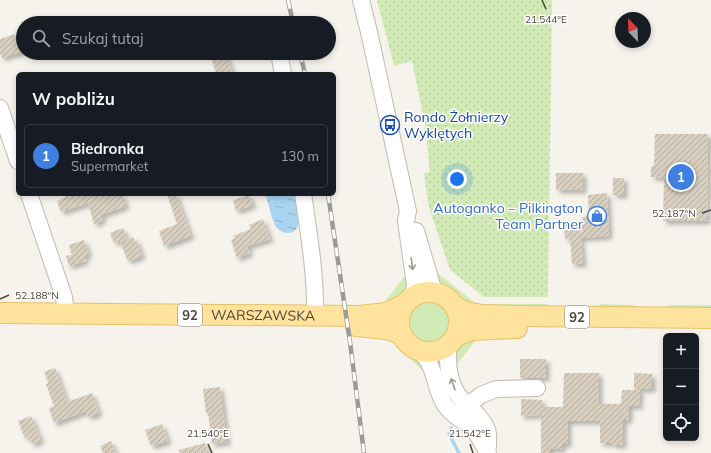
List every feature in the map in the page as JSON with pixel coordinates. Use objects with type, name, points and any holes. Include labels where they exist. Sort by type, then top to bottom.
[{"type":"main road","name":"92","points":[[409,301],[426,292],[434,292],[443,295],[456,307],[466,312],[489,315],[711,318]]},
{"type":"main road","name":"WARSZAWSKA","points":[[0,313],[360,316],[379,315],[392,312],[409,301]]},
{"type":"main road","points":[[409,301],[401,313],[399,321],[404,339],[419,350]]},
{"type":"main road","points":[[452,340],[460,324],[456,307]]},
{"type":"main road","name":"WARSZAWSKA","points":[[0,323],[356,326],[386,329],[402,334]]},
{"type":"main road","name":"92","points":[[419,350],[428,352],[437,351],[452,340],[471,330],[516,328],[711,330]]},
{"type":"street","points":[[361,0],[408,211],[413,219],[434,292]]},
{"type":"street","points":[[280,60],[283,72]]},
{"type":"street","points":[[0,108],[16,155]]},
{"type":"street","points":[[30,196],[64,297],[66,314]]},
{"type":"street","points":[[303,196],[309,235],[316,302],[316,316]]},
{"type":"street","points":[[408,211],[406,220],[415,285],[409,301]]},
{"type":"street","points":[[452,340],[447,354],[452,382],[458,395],[480,418],[487,428],[488,453]]},
{"type":"street","points":[[419,350],[430,364],[438,391],[445,406],[457,418],[478,434],[488,453]]},
{"type":"street","points":[[468,405],[481,395],[496,389],[537,388]]},
{"type":"green space","points":[[377,0],[552,0],[548,297],[484,297],[450,270],[428,204],[424,173],[430,172],[425,124],[412,61],[394,66]]},
{"type":"green space","points":[[435,271],[478,305],[464,304],[453,293],[438,282]]},
{"type":"green space","points":[[410,275],[408,284],[398,300],[383,304],[404,277]]},
{"type":"green space","points":[[430,297],[439,299],[447,304],[452,312],[454,321],[452,330],[447,338],[439,343],[430,345],[421,343],[413,338],[408,330],[406,321],[408,312],[413,304],[421,299]]},
{"type":"green space","points":[[547,304],[548,310],[485,309],[486,305]]},
{"type":"green space","points":[[600,304],[634,305],[633,308],[599,309]]},
{"type":"green space","points":[[669,305],[711,305],[711,313],[669,309]]},
{"type":"green space","points":[[470,338],[477,339],[457,364],[453,365],[458,349]]},
{"type":"green space","points":[[402,348],[418,359],[426,372],[416,365]]},
{"type":"water","points":[[266,196],[295,196],[299,218],[297,229],[293,232],[284,232],[276,227]]},
{"type":"building","points":[[15,34],[16,54],[2,58],[0,53],[0,39]]},
{"type":"building","points":[[212,60],[228,60],[232,72],[215,72]]},
{"type":"building","points":[[655,134],[708,134],[707,221],[663,221],[664,178],[651,177],[651,166],[654,166]]},
{"type":"building","points":[[556,173],[583,173],[583,190],[556,190]]},
{"type":"building","points":[[613,178],[624,178],[624,195],[613,195]]},
{"type":"building","name":"Autoganko – Pilkington Team Partner","points":[[607,193],[609,236],[581,238],[583,264],[572,264],[570,238],[565,239],[564,225],[582,224],[582,217],[589,216],[588,195]]},
{"type":"building","points":[[67,196],[123,196],[126,206],[101,215],[103,220],[94,224],[88,203],[61,212],[57,201]]},
{"type":"building","points":[[168,196],[177,196],[191,236],[164,246],[159,231],[177,224]]},
{"type":"building","points":[[249,196],[253,205],[236,211],[233,200]]},
{"type":"building","points":[[263,219],[270,239],[247,246],[250,253],[237,258],[231,240],[235,238],[233,236],[251,229],[249,225]]},
{"type":"building","points":[[123,228],[127,239],[133,237],[135,242],[137,241],[142,256],[128,261],[120,241],[114,243],[110,233]]},
{"type":"building","points":[[84,240],[89,254],[84,256],[86,261],[69,266],[66,256],[72,255],[69,245]]},
{"type":"building","points":[[520,359],[546,359],[546,378],[520,378]]},
{"type":"building","points":[[55,368],[67,402],[92,393],[99,413],[88,417],[86,411],[54,423],[49,408],[54,406],[46,384],[49,383],[44,372]]},
{"type":"building","points":[[564,373],[599,373],[599,404],[621,404],[622,390],[640,390],[639,406],[629,406],[629,420],[623,420],[623,445],[600,443],[600,421],[568,421],[568,444],[562,444],[562,449],[550,449],[550,453],[541,453],[541,415],[521,416],[521,399],[542,400],[542,407],[563,407]]},
{"type":"building","points":[[634,373],[652,374],[652,389],[634,389]]},
{"type":"building","points":[[220,387],[227,442],[212,444],[203,389]]},
{"type":"building","points":[[31,416],[41,440],[32,444],[29,437],[25,438],[18,421]]},
{"type":"building","points":[[162,424],[168,441],[151,446],[145,430]]},
{"type":"building","points":[[111,441],[116,453],[103,453],[100,446]]},
{"type":"building","points":[[205,443],[209,453],[180,453],[179,450]]},
{"type":"waterway","points":[[451,428],[449,434],[459,453]]},
{"type":"railway","points":[[288,0],[291,16]]},
{"type":"railway","points":[[302,60],[305,72]]},
{"type":"railway","points":[[328,196],[350,342],[364,453]]},
{"type":"place","name":"Rondo Żołnierzy Wyklętych","points":[[390,125]]},
{"type":"place","name":"Biedronka","points":[[681,177]]},
{"type":"place","name":"Autoganko – Pilkington Team Partner","points":[[597,216]]}]
